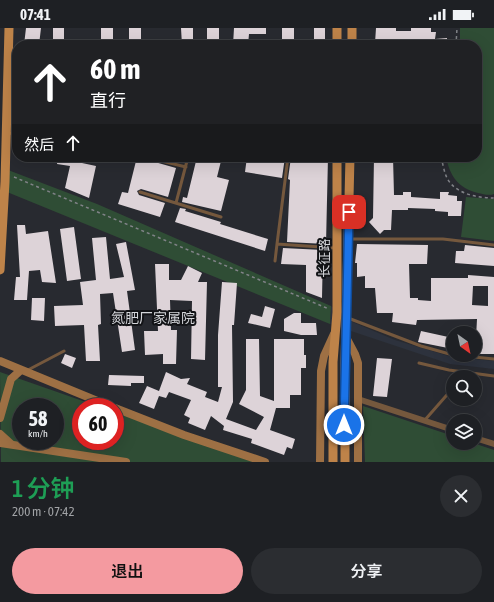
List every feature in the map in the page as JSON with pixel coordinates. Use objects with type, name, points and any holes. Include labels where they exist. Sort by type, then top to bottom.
[{"type":"main road","points":[[0,270],[5,173],[9,28]]},
{"type":"main road","points":[[337,40],[338,28]]},
{"type":"main road","points":[[352,28],[352,40]]},
{"type":"main road","name":"长征路","points":[[333,462],[333,362],[337,312],[337,162]]},
{"type":"main road","name":"长征路","points":[[345,462],[345,362],[350,162]]},
{"type":"street","points":[[320,462],[321,371],[324,356],[336,330]]},
{"type":"street","points":[[346,337],[356,354],[358,364],[358,462]]},
{"type":"street","points":[[3,362],[90,398]]},
{"type":"street","points":[[0,418],[12,372],[3,362]]},
{"type":"street","points":[[11,379],[23,371]]},
{"type":"street","points":[[358,399],[446,428]]},
{"type":"street","points":[[124,412],[184,435],[265,462]]},
{"type":"street","points":[[0,434],[12,445]]},
{"type":"street","points":[[482,440],[494,444]]},
{"type":"street","points":[[0,443],[12,446]]},
{"type":"street","points":[[41,450],[126,462]]},
{"type":"lane","points":[[6,133],[12,134]]},
{"type":"lane","points":[[166,162],[186,167]]},
{"type":"lane","points":[[176,203],[187,162]]},
{"type":"lane","points":[[275,261],[287,162]]},
{"type":"lane","points":[[140,192],[221,217]]},
{"type":"lane","points":[[349,239],[443,239],[494,245]]},
{"type":"lane","points":[[277,244],[337,248]]},
{"type":"lane","points":[[347,320],[446,353]]},
{"type":"lane","points":[[23,371],[64,351]]},
{"type":"lane","points":[[482,358],[494,359]]},
{"type":"lane","points":[[419,363],[452,370]]},
{"type":"lane","points":[[482,375],[494,376]]},
{"type":"lane","points":[[424,421],[446,396]]},
{"type":"path","points":[[456,40],[457,28]]},
{"type":"path","points":[[442,162],[447,179],[461,192],[478,197],[494,198]]},
{"type":"path","points":[[5,173],[337,312]]},
{"type":"shaded area","points":[[331,306],[350,321],[395,340],[446,355],[446,362],[482,362],[482,360],[494,361],[494,369],[450,364],[330,324]]},
{"type":"green space","points":[[460,28],[494,28],[494,194],[492,195],[478,193],[465,188],[456,180],[447,162],[482,162],[482,40],[460,40]]},
{"type":"green space","points":[[8,170],[97,204],[331,306],[330,324],[7,192]]},
{"type":"green space","points":[[466,197],[494,199],[494,241],[461,237]]},
{"type":"green space","points":[[0,372],[74,398],[72,398],[72,450],[124,450],[124,415],[256,462],[1,462]]},
{"type":"green space","points":[[363,406],[446,434],[446,450],[482,450],[482,446],[494,450],[494,462],[365,462]]},
{"type":"building","points":[[26,28],[41,28],[40,40],[25,40]]},
{"type":"building","points":[[53,28],[64,28],[64,40],[53,40]]},
{"type":"building","points":[[101,28],[113,28],[113,40],[101,40]]},
{"type":"building","points":[[129,28],[141,28],[141,40],[129,40]]},
{"type":"building","points":[[181,28],[193,28],[193,40],[182,40]]},
{"type":"building","points":[[207,28],[219,28],[219,40],[207,40]]},
{"type":"building","points":[[234,28],[266,28],[266,34],[249,34],[248,40],[233,40]]},
{"type":"building","points":[[282,28],[294,28],[294,40],[282,40]]},
{"type":"building","points":[[314,28],[325,28],[325,40],[314,40]]},
{"type":"building","points":[[376,28],[396,28],[396,31],[411,31],[411,28],[431,28],[431,32],[436,32],[435,39],[447,38],[447,40],[375,40]]},
{"type":"building","points":[[57,162],[77,162],[96,166],[89,198],[65,188],[70,166],[57,164]]},
{"type":"building","points":[[136,162],[155,162],[176,168],[168,197],[141,189],[137,191],[139,195],[165,203],[160,217],[118,204],[122,192],[128,193]]},
{"type":"building","points":[[196,162],[221,162],[217,177],[229,180],[221,211],[182,202],[183,197],[187,198]]},
{"type":"building","points":[[246,162],[284,162],[282,178],[245,172]]},
{"type":"building","points":[[290,162],[328,162],[326,244],[287,242],[290,180],[288,179]]},
{"type":"building","points":[[374,162],[393,162],[394,195],[403,195],[403,192],[411,192],[411,197],[440,199],[440,192],[449,192],[448,195],[457,196],[457,201],[462,201],[461,216],[448,216],[448,212],[435,211],[435,209],[408,208],[408,210],[392,210],[391,230],[384,230],[380,234],[369,222],[373,218]]},
{"type":"building","points":[[180,208],[186,209],[185,211],[221,222],[220,224],[268,239],[265,251],[175,222]]},
{"type":"building","points":[[17,225],[25,225],[26,234],[48,231],[56,283],[42,282],[40,270],[29,271],[27,300],[14,300],[16,277],[20,277]]},
{"type":"building","points":[[74,227],[81,279],[67,281],[60,229]]},
{"type":"building","points":[[106,237],[110,279],[124,277],[116,244],[126,242],[135,290],[127,291],[135,350],[122,352],[113,293],[100,294],[101,324],[98,325],[100,361],[86,361],[84,325],[55,326],[54,306],[83,305],[80,282],[96,280],[92,238]]},
{"type":"building","points":[[357,244],[428,245],[427,264],[409,264],[410,298],[418,298],[418,300],[431,301],[431,278],[468,278],[468,275],[494,277],[494,354],[482,354],[482,326],[477,326],[477,319],[417,320],[416,325],[392,322],[393,313],[377,313],[375,288],[365,288],[365,276],[357,277],[357,263],[355,263]],"holes":[[[473,286],[488,286],[488,306],[472,305]]]},
{"type":"building","points":[[465,245],[494,248],[494,266],[455,263],[456,251],[464,251]]},
{"type":"building","points":[[283,248],[323,250],[322,298],[306,292],[306,265],[281,264]]},
{"type":"building","points":[[155,264],[169,264],[169,280],[181,280],[188,266],[202,273],[198,282],[207,282],[205,360],[191,359],[192,301],[170,300],[171,330],[177,330],[176,364],[163,364],[163,354],[145,355],[144,331],[158,331]]},
{"type":"building","points":[[222,282],[237,283],[234,325],[232,325],[233,402],[226,419],[256,430],[264,417],[239,404],[246,390],[246,339],[259,339],[260,396],[274,401],[274,339],[304,339],[306,368],[301,368],[301,395],[290,395],[290,408],[276,408],[270,430],[295,439],[292,449],[287,447],[284,455],[251,443],[252,439],[223,430],[224,426],[211,416],[205,430],[188,423],[190,418],[184,415],[191,400],[169,392],[166,398],[159,396],[154,409],[139,403],[147,386],[159,391],[166,372],[181,379],[190,378],[187,384],[207,392],[205,397],[218,402],[222,387],[218,387],[218,335]]},
{"type":"building","points":[[32,298],[45,298],[44,321],[31,320]]},
{"type":"building","points":[[265,306],[275,309],[270,328],[248,323],[251,314],[262,317]]},
{"type":"building","points":[[294,313],[301,313],[301,323],[316,323],[317,335],[301,335],[284,331],[284,319]]},
{"type":"building","points":[[421,331],[446,336],[446,348],[418,342]]},
{"type":"building","points":[[65,354],[76,358],[72,368],[61,363]]},
{"type":"building","points":[[377,358],[392,359],[387,397],[373,396]]},
{"type":"building","points":[[109,375],[144,376],[144,383],[131,383],[131,386],[108,385]]},
{"type":"district","name":"氮肥厂家属院","points":[[153,318]]},
{"type":"route","points":[[344,425],[349,212]]}]
